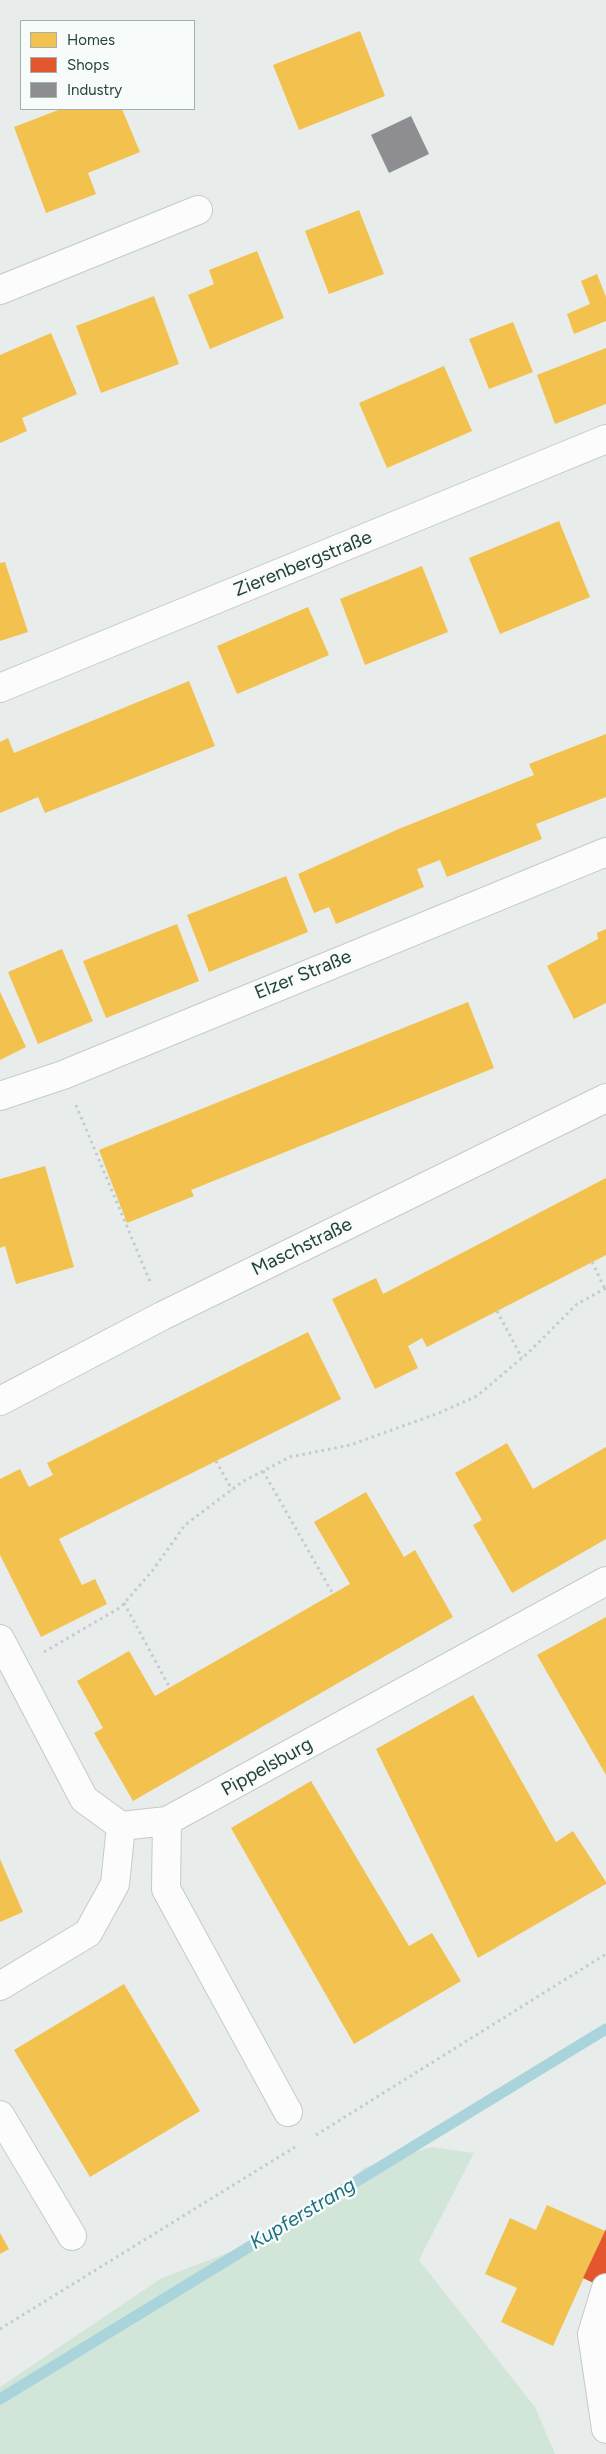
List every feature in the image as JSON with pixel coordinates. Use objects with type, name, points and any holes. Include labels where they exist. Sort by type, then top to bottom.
[{"type":"street","points":[[0,290],[198,210]]},
{"type":"street","name":"Zierenbergstraße","points":[[0,688],[606,439]]},
{"type":"street","name":"Elzer Straße","points":[[0,1096],[63,1075],[606,852]]},
{"type":"street","name":"Maschstraße","points":[[0,1401],[162,1316],[606,1098]]},
{"type":"street","name":"Pippelsburg","points":[[121,1826],[167,1821],[606,1581]]},
{"type":"street","points":[[0,1639],[84,1799],[121,1826],[115,1884],[88,1933],[0,1986]]},
{"type":"street","points":[[167,1821],[166,1889],[288,2112]]},
{"type":"street","points":[[0,2115],[72,2236]]},
{"type":"street","points":[[606,2288],[592,2334],[606,2429]]},
{"type":"path","points":[[63,1075],[156,1295],[162,1316]]},
{"type":"path","points":[[16,1668],[124,1604],[153,1570],[185,1525],[232,1490],[263,1471],[290,1457],[350,1445],[477,1396],[522,1358],[577,1304],[606,1289],[592,1262]]},
{"type":"path","points":[[497,1311],[522,1358]]},
{"type":"path","points":[[216,1461],[232,1490]]},
{"type":"path","points":[[263,1471],[333,1594]]},
{"type":"path","points":[[124,1604],[170,1688]]},
{"type":"green space","points":[[431,2147],[474,2153],[419,2260],[535,2407],[555,2454],[0,2454],[0,2387],[160,2279],[292,2228],[364,2168]]},
{"type":"building: Homes","points":[[360,31],[385,96],[299,130],[273,65]]},
{"type":"building: Homes","points":[[58,110],[122,110],[140,152],[88,173],[96,194],[46,213],[14,127]]},
{"type":"building: Homes","points":[[359,210],[384,274],[329,294],[305,231]]},
{"type":"building: Homes","points":[[257,251],[284,318],[210,349],[188,295],[214,284],[209,270]]},
{"type":"building: Homes","points":[[597,274],[606,297],[606,321],[574,334],[567,314],[590,304],[581,281]]},
{"type":"building: Homes","points":[[154,296],[179,364],[101,393],[76,326]]},
{"type":"building: Homes","points":[[513,322],[533,372],[489,389],[469,339]]},
{"type":"building: Homes","points":[[51,333],[77,394],[22,418],[27,431],[0,443],[0,355]]},
{"type":"building: Homes","points":[[606,348],[606,404],[555,424],[537,375]]},
{"type":"building: Homes","points":[[444,366],[472,431],[387,468],[359,403]]},
{"type":"building: Homes","points":[[559,521],[590,597],[500,634],[469,558]]},
{"type":"building: Homes","points":[[5,562],[28,632],[0,641],[0,563]]},
{"type":"building: Homes","points":[[422,566],[448,632],[365,665],[340,599]]},
{"type":"building: Homes","points":[[308,607],[329,655],[237,694],[217,646]]},
{"type":"building: Homes","points":[[189,681],[215,746],[45,813],[38,797],[0,813],[0,742],[8,738],[14,753]]},
{"type":"building: Homes","points":[[606,734],[606,797],[536,824],[542,839],[447,877],[440,860],[417,869],[424,887],[336,924],[329,907],[314,913],[298,874],[401,828],[534,775],[529,764]]},
{"type":"building: Homes","points":[[286,876],[308,932],[209,972],[187,915]]},
{"type":"building: Homes","points":[[177,924],[199,981],[106,1018],[83,961]]},
{"type":"building: Homes","points":[[606,929],[606,1003],[574,1019],[547,966],[598,939],[597,933]]},
{"type":"building: Homes","points":[[62,949],[93,1021],[38,1044],[8,972]]},
{"type":"building: Homes","points":[[0,992],[26,1047],[0,1060]]},
{"type":"building: Homes","points":[[468,1002],[494,1068],[191,1190],[194,1196],[127,1223],[99,1150]]},
{"type":"building: Homes","points":[[45,1166],[74,1267],[16,1284],[5,1246],[0,1248],[0,1179]]},
{"type":"building: Homes","points":[[606,1178],[606,1255],[427,1347],[422,1338],[408,1346],[418,1368],[375,1389],[332,1299],[376,1278],[383,1294]]},
{"type":"building: Homes","points":[[308,1332],[341,1399],[59,1539],[82,1585],[95,1579],[107,1604],[41,1637],[0,1555],[0,1479],[20,1469],[29,1487],[53,1475],[47,1463]]},
{"type":"building: Homes","points":[[507,1443],[533,1489],[606,1447],[606,1539],[512,1593],[473,1525],[482,1520],[455,1473]]},
{"type":"building: Homes","points":[[366,1492],[404,1557],[415,1550],[453,1617],[133,1801],[94,1733],[103,1728],[77,1681],[129,1651],[155,1696],[350,1584],[314,1522]]},
{"type":"building: Homes","points":[[606,1617],[606,1775],[537,1655]]},
{"type":"building: Homes","points":[[473,1695],[556,1842],[573,1831],[606,1882],[606,1884],[478,1958],[376,1749]]},
{"type":"building: Homes","points":[[311,1781],[409,1946],[432,1933],[461,1981],[354,2044],[231,1828]]},
{"type":"building: Homes","points":[[0,1859],[23,1912],[0,1922]]},
{"type":"building: Homes","points":[[124,1984],[200,2111],[90,2177],[14,2050]]},
{"type":"building: Homes","points":[[547,2205],[605,2231],[553,2346],[501,2322],[517,2288],[485,2274],[510,2218],[536,2230]]},
{"type":"building: Homes","points":[[0,2233],[9,2249],[0,2254]]},
{"type":"building: Shops","points":[[606,2229],[606,2289],[583,2278]]},
{"type":"building: Industry","points":[[411,116],[429,154],[389,173],[371,135]]},
{"type":"waterway","name":"Kupferstrang","points":[[0,2399],[606,2029]]}]
